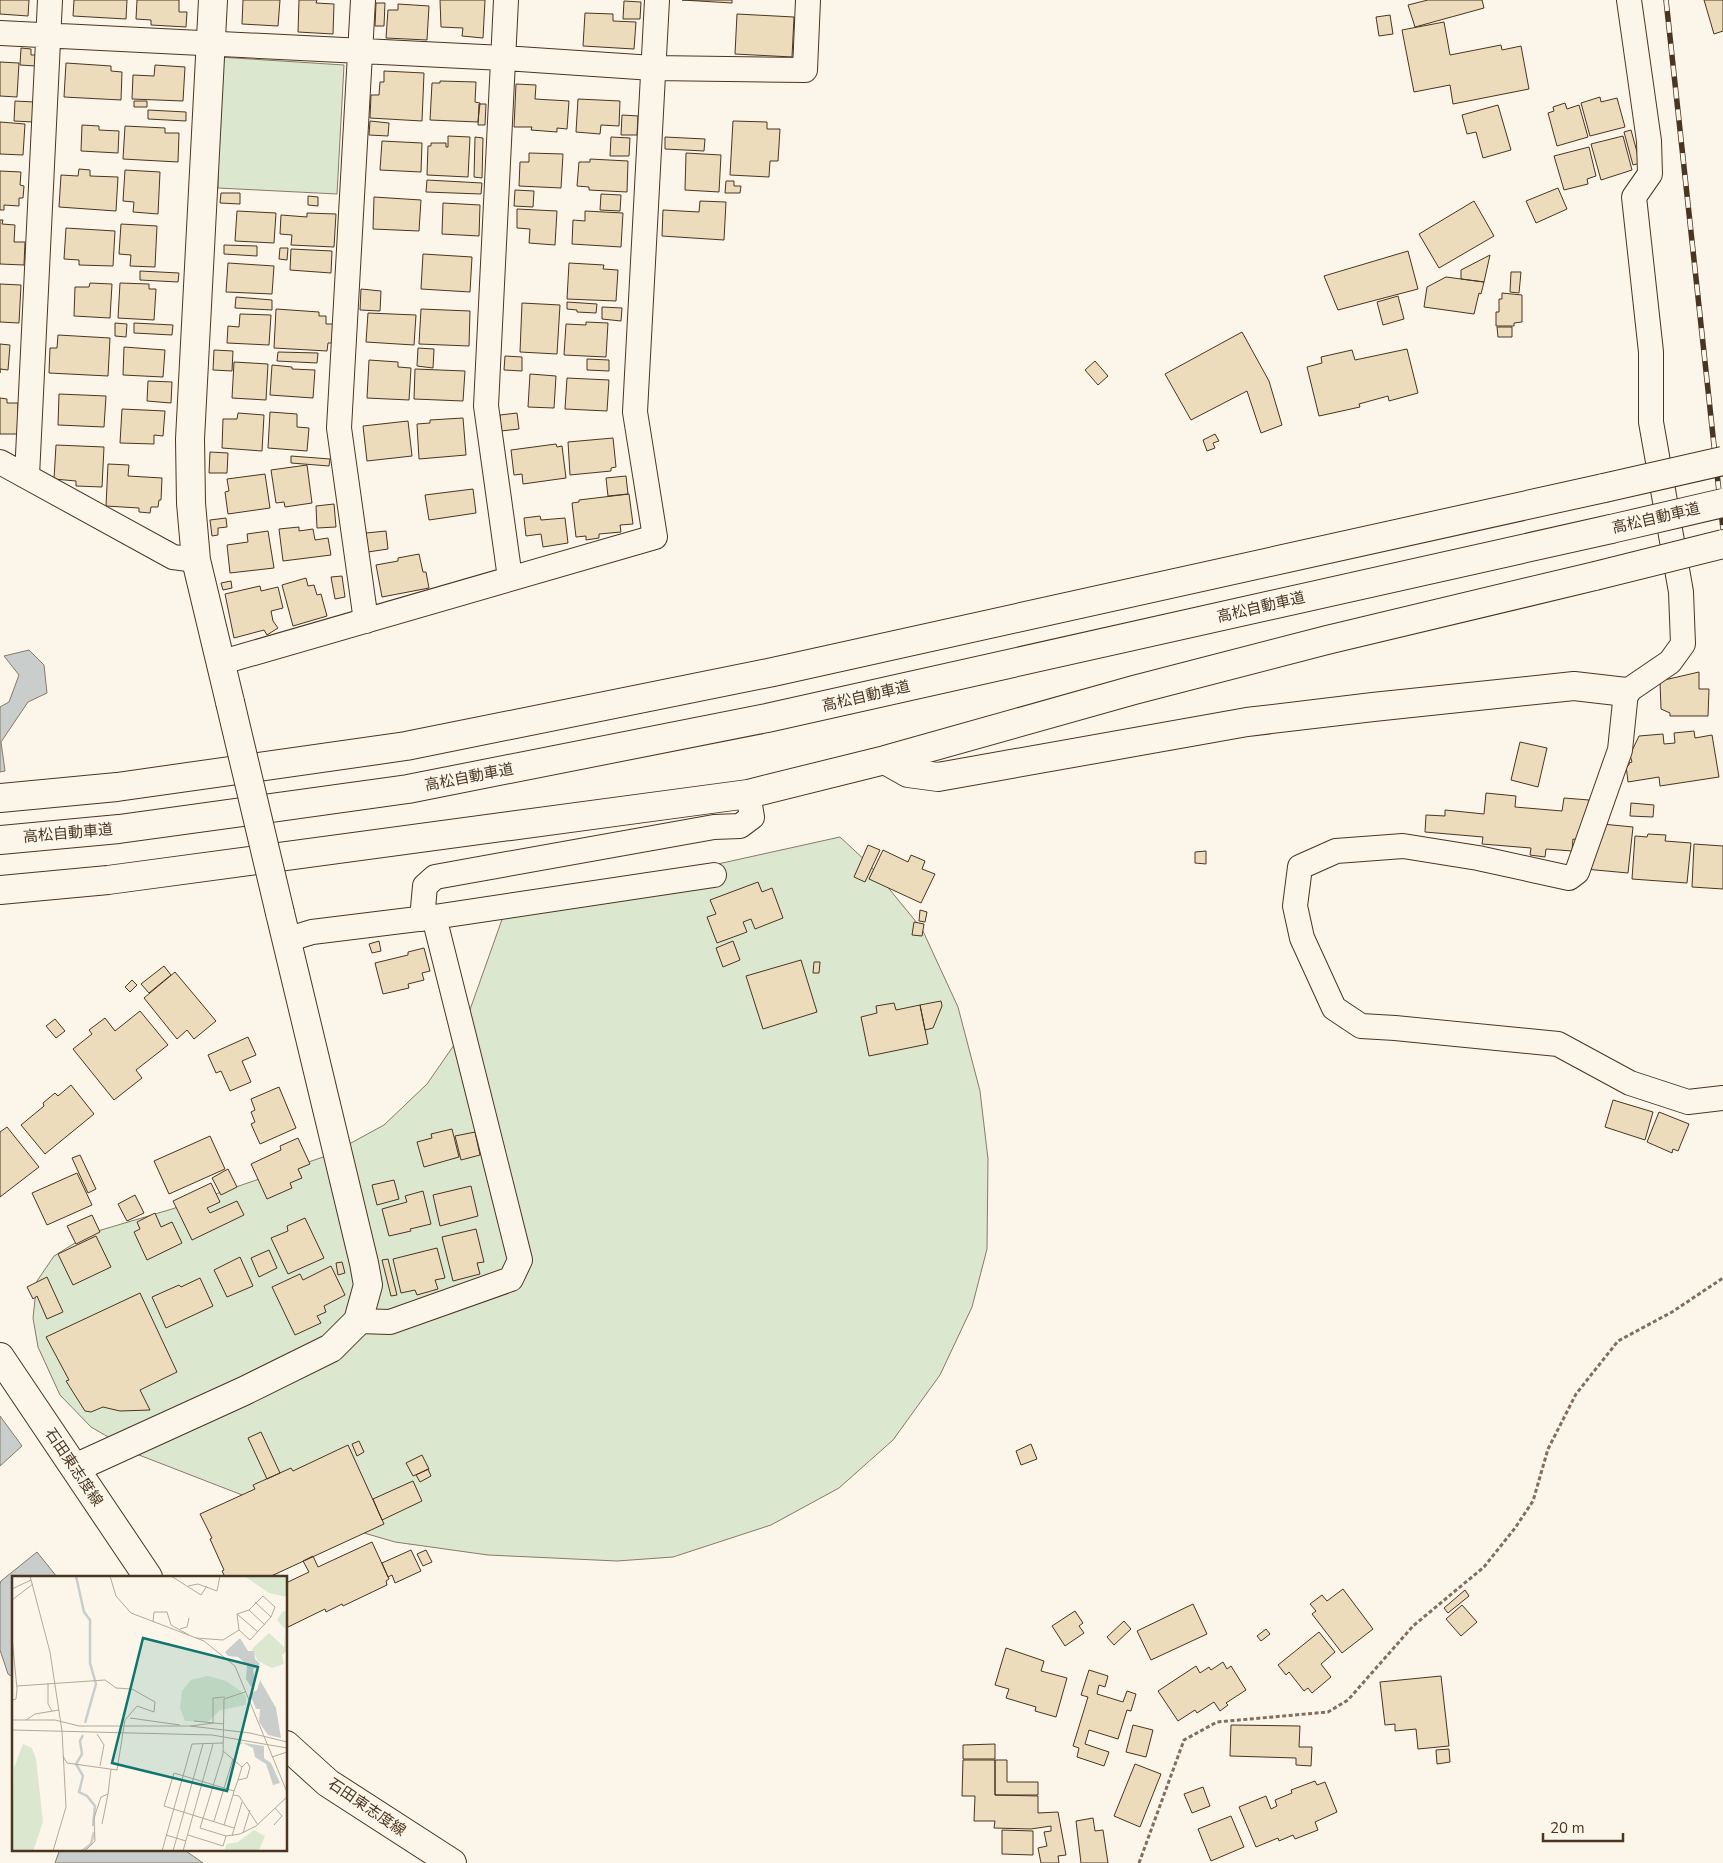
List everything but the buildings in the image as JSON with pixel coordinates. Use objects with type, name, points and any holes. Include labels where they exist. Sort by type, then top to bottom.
[{"type":"main road","points":[[75,1468],[244,1391],[331,1348],[358,1321],[368,1285],[196,560],[190,503],[190,439],[213,0]]},
{"type":"main road","points":[[0,798],[117,787],[406,746],[763,674],[1723,461]]},
{"type":"main road","name":"高松自動車道","points":[[0,840],[119,829],[408,789],[758,720],[1723,503]]},
{"type":"main road","points":[[0,890],[118,878],[748,794],[885,760],[1173,680],[1327,640],[1723,544]]},
{"type":"main road","points":[[885,760],[908,773],[938,777],[1257,721],[1574,686],[1626,692]]},
{"type":"main road","name":"石田東志度線","points":[[0,1358],[147,1576]]},
{"type":"main road","name":"石田東志度線","points":[[288,1747],[328,1783],[452,1863]]},
{"type":"street","points":[[27,476],[50,0]]},
{"type":"street","points":[[362,0],[339,428],[366,621]]},
{"type":"street","points":[[506,0],[486,406],[510,578]]},
{"type":"street","points":[[219,663],[655,537],[635,412],[657,0]]},
{"type":"street","points":[[0,33],[503,58],[653,68],[805,70],[808,0]]},
{"type":"street","points":[[1629,0],[1649,141],[1650,174],[1634,197],[1651,352],[1651,422],[1681,592],[1683,644],[1670,662],[1626,692],[1620,750],[1577,872],[1569,878],[1478,858],[1403,846],[1336,851],[1300,867],[1295,906],[1302,938],[1334,1008],[1361,1026],[1558,1044],[1630,1083],[1688,1102],[1723,1098]]},
{"type":"street","points":[[0,462],[173,557],[196,560]]},
{"type":"street","points":[[358,1321],[390,1322],[511,1280],[520,1260],[428,918],[425,886],[435,877],[714,827],[740,826],[752,817],[748,794]]},
{"type":"street","points":[[286,940],[312,932],[428,918],[714,875]]},
{"type":"path","points":[[1139,1863],[1184,1740],[1217,1722],[1328,1712],[1348,1700],[1413,1626],[1484,1566],[1515,1528],[1533,1501],[1548,1449],[1576,1394],[1618,1341],[1672,1312],[1723,1278]]},
{"type":"green space","points":[[219,57],[344,65],[337,194],[218,188]]},
{"type":"green space","points":[[840,837],[868,863],[922,929],[958,1007],[980,1091],[988,1159],[987,1249],[972,1307],[940,1375],[893,1440],[839,1488],[771,1525],[673,1557],[617,1561],[488,1555],[395,1542],[268,1505],[139,1455],[91,1427],[60,1395],[38,1347],[33,1318],[37,1281],[54,1256],[91,1233],[172,1209],[329,1155],[384,1125],[427,1084],[461,1035],[505,911]]},
{"type":"shaded area","points":[[29,650],[44,665],[47,693],[28,702],[1,742],[5,771],[0,772],[0,707],[9,702],[19,675],[4,656]]},
{"type":"shaded area","points":[[0,1416],[22,1446],[0,1466]]},
{"type":"shaded area","points":[[37,1552],[56,1576],[12,1576],[12,1677],[8,1674],[0,1650],[1,1581]]},
{"type":"shaded area","points":[[60,1850],[184,1850],[203,1863],[55,1863]]},
{"type":"railway","points":[[1666,0],[1723,529]]}]
